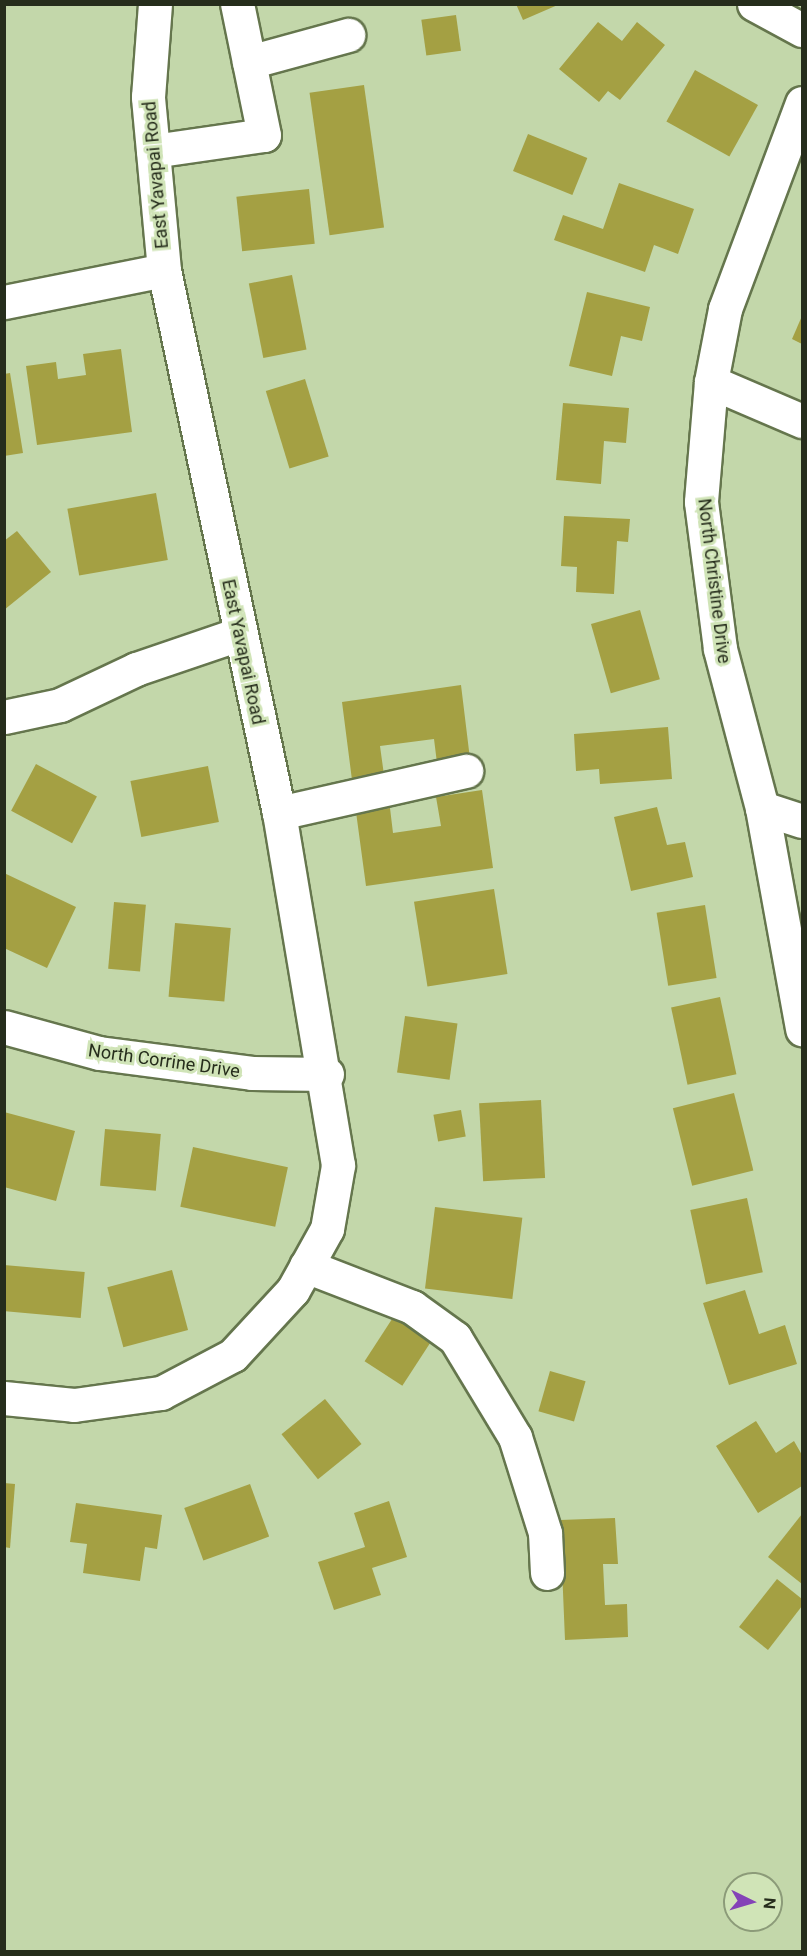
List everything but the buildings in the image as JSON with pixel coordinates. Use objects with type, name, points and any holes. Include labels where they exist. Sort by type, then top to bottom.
[{"type":"street","name":"East Yavapai Road","points":[[4,1398],[74,1406],[161,1393],[233,1355],[300,1278],[327,1229],[338,1165],[327,1074],[279,813],[239,634],[164,270],[148,97],[155,4]]},
{"type":"street","points":[[153,150],[264,135],[237,4]]},
{"type":"street","points":[[754,4],[802,30]]},
{"type":"street","points":[[249,62],[348,35]]},
{"type":"street","name":"North Christine Drive","points":[[802,104],[725,309],[711,382],[701,502],[720,649],[762,808],[802,1029]]},
{"type":"street","points":[[4,302],[164,270]]},
{"type":"street","points":[[711,382],[802,421]]},
{"type":"street","points":[[4,717],[60,705],[136,669],[239,634]]},
{"type":"street","points":[[279,813],[466,771]]},
{"type":"street","points":[[762,808],[802,821]]},
{"type":"street","name":"North Corrine Drive","points":[[4,1027],[99,1053],[252,1073],[327,1074]]},
{"type":"street","points":[[300,1278],[412,1307],[455,1338],[519,1448],[545,1533],[548,1573]]}]
